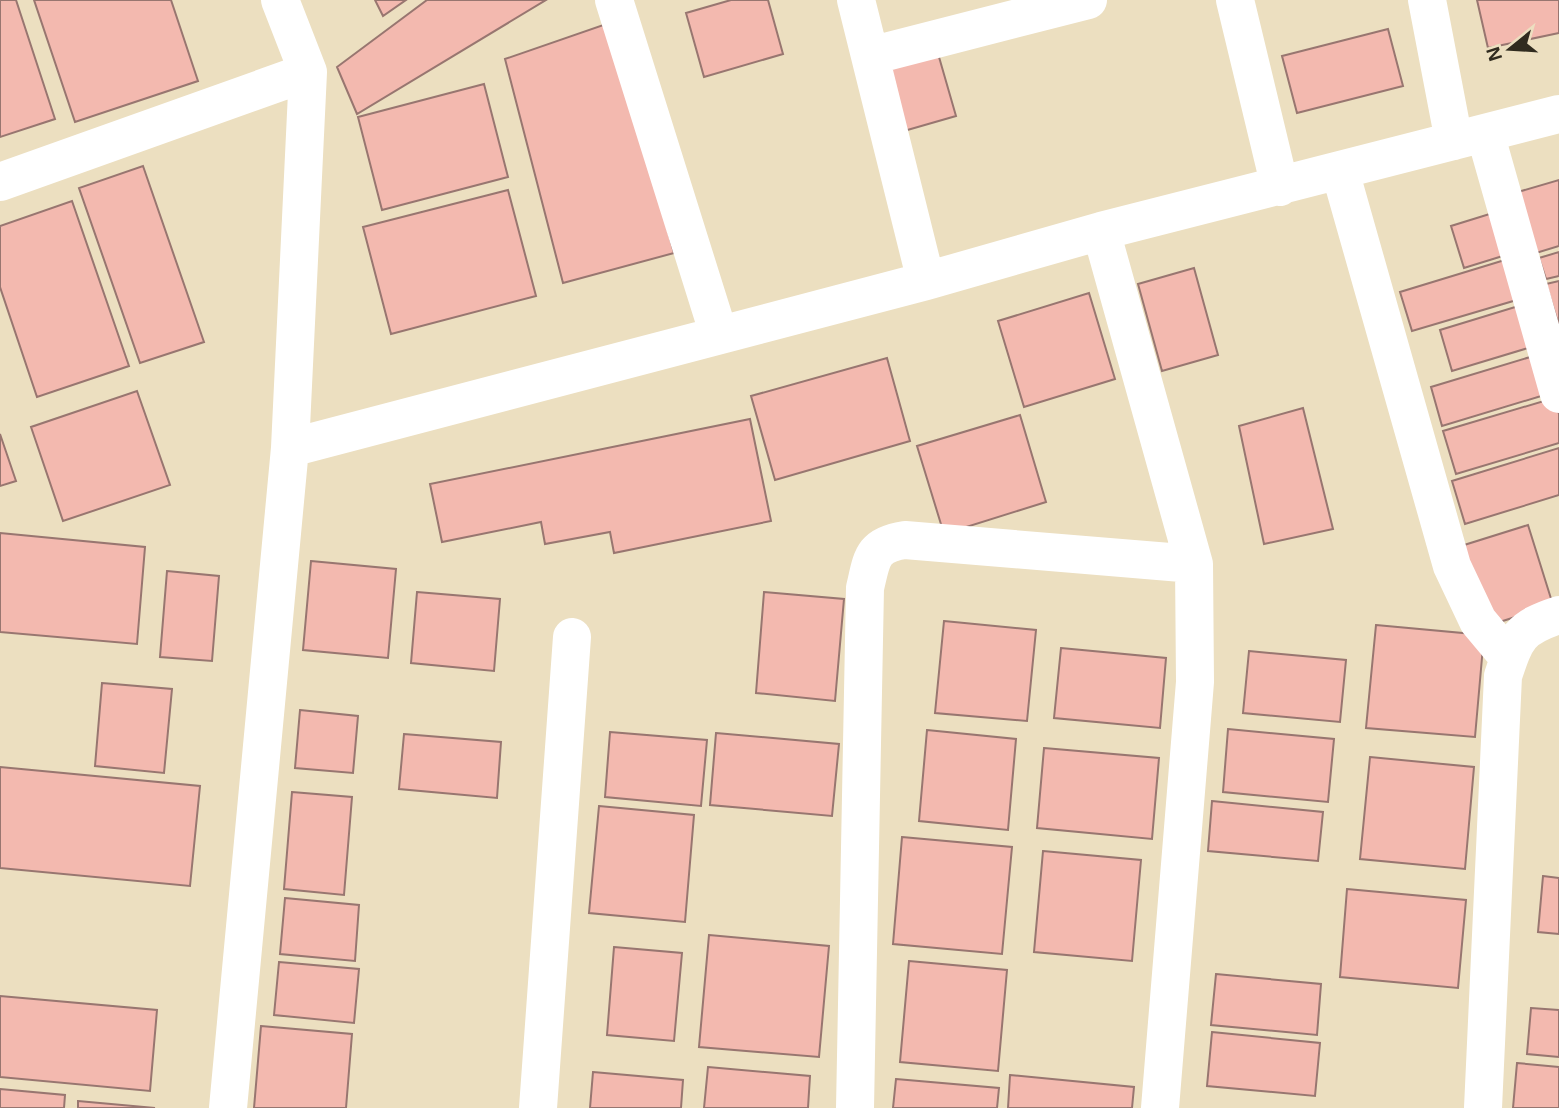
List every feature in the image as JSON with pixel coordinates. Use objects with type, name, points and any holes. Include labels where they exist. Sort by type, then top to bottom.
[{"type":"street","points":[[228,1108],[290,448],[308,72],[280,0]]},
{"type":"street","points":[[614,0],[719,335]]},
{"type":"street","points":[[856,0],[926,281]]},
{"type":"street","points":[[870,56],[1088,0]]},
{"type":"street","points":[[1236,0],[1280,187]]},
{"type":"street","points":[[1427,0],[1470,137],[1559,394]]},
{"type":"street","points":[[0,182],[308,72]]},
{"type":"street","points":[[290,448],[926,281],[1101,231],[1559,114]]},
{"type":"street","points":[[1340,171],[1452,566],[1478,621],[1509,658]]},
{"type":"street","points":[[1101,231],[1194,564],[1195,682],[1160,1108]]},
{"type":"street","points":[[855,1108],[865,588],[874,554],[888,542],[905,540],[1194,564]]},
{"type":"street","points":[[1483,1108],[1503,676],[1520,634],[1537,622],[1559,615]]},
{"type":"street","points":[[538,1108],[572,637]]},
{"type":"building","points":[[0,0],[16,0],[55,119],[0,137]]},
{"type":"building","points":[[34,0],[171,0],[198,81],[75,122]]},
{"type":"building","points":[[375,0],[406,0],[383,16]]},
{"type":"building","points":[[427,0],[546,0],[357,114],[337,67]]},
{"type":"building","points":[[731,0],[768,0],[783,54],[704,77],[686,13]]},
{"type":"building","points":[[1477,0],[1559,0],[1559,33],[1488,48]]},
{"type":"building","points":[[612,22],[674,253],[563,283],[505,59]]},
{"type":"building","points":[[1388,29],[1403,86],[1297,113],[1282,56]]},
{"type":"building","points":[[937,50],[956,116],[897,133],[878,67]]},
{"type":"building","points":[[484,84],[508,177],[382,210],[358,117]]},
{"type":"building","points":[[143,166],[204,342],[140,363],[79,188]]},
{"type":"building","points":[[1559,180],[1559,246],[1536,253],[1518,192]]},
{"type":"building","points":[[508,190],[536,296],[391,334],[363,227]]},
{"type":"building","points":[[72,201],[129,366],[37,397],[0,287],[0,226]]},
{"type":"building","points":[[1496,212],[1509,254],[1464,268],[1451,226]]},
{"type":"building","points":[[1559,252],[1559,276],[1546,279],[1539,258]]},
{"type":"building","points":[[1508,259],[1520,299],[1412,331],[1400,292]]},
{"type":"building","points":[[1194,268],[1218,355],[1162,371],[1138,284]]},
{"type":"building","points":[[1559,281],[1559,326],[1546,284]]},
{"type":"building","points":[[1089,293],[1115,379],[1024,407],[998,321]]},
{"type":"building","points":[[1525,304],[1538,345],[1452,371],[1440,330]]},
{"type":"building","points":[[1540,354],[1551,393],[1442,426],[1431,387]]},
{"type":"building","points":[[887,358],[910,441],[775,480],[751,396]]},
{"type":"building","points":[[137,391],[170,485],[63,521],[31,427]]},
{"type":"building","points":[[1554,398],[1559,414],[1559,443],[1456,474],[1443,431]]},
{"type":"building","points":[[1303,408],[1333,529],[1264,544],[1239,426]]},
{"type":"building","points":[[1020,415],[1046,502],[944,534],[917,446]]},
{"type":"building","points":[[750,419],[771,521],[614,553],[610,532],[545,544],[541,522],[442,542],[430,484]]},
{"type":"building","points":[[0,434],[16,481],[0,486]]},
{"type":"building","points":[[1559,448],[1559,495],[1465,524],[1452,481]]},
{"type":"building","points":[[1528,525],[1553,605],[1487,626],[1461,546]]},
{"type":"building","points":[[0,533],[145,547],[137,644],[0,632]]},
{"type":"building","points":[[311,561],[396,569],[388,658],[303,650]]},
{"type":"building","points":[[167,571],[219,576],[212,661],[160,657]]},
{"type":"building","points":[[417,592],[500,599],[494,671],[411,663]]},
{"type":"building","points":[[764,592],[844,599],[835,701],[756,693]]},
{"type":"building","points":[[944,621],[1036,630],[1027,721],[935,713]]},
{"type":"building","points":[[1376,625],[1484,635],[1475,737],[1366,728]]},
{"type":"building","points":[[1061,648],[1166,658],[1160,728],[1054,718]]},
{"type":"building","points":[[1249,651],[1346,660],[1340,722],[1243,713]]},
{"type":"building","points":[[102,683],[172,689],[164,773],[95,766]]},
{"type":"building","points":[[300,710],[358,716],[353,773],[295,768]]},
{"type":"building","points":[[1228,729],[1334,739],[1328,802],[1223,792]]},
{"type":"building","points":[[927,730],[1016,739],[1008,830],[919,821]]},
{"type":"building","points":[[610,732],[707,740],[701,806],[605,797]]},
{"type":"building","points":[[716,733],[839,744],[832,816],[710,805]]},
{"type":"building","points":[[404,734],[501,742],[497,798],[399,789]]},
{"type":"building","points":[[1044,748],[1159,758],[1152,839],[1037,828]]},
{"type":"building","points":[[1370,757],[1474,767],[1465,869],[1360,859]]},
{"type":"building","points":[[0,767],[200,786],[190,886],[0,868]]},
{"type":"building","points":[[292,792],[352,797],[344,895],[284,889]]},
{"type":"building","points":[[1212,801],[1323,812],[1318,861],[1208,851]]},
{"type":"building","points":[[599,806],[694,815],[685,922],[589,913]]},
{"type":"building","points":[[902,837],[1012,847],[1002,954],[893,944]]},
{"type":"building","points":[[1043,851],[1141,860],[1132,961],[1034,952]]},
{"type":"building","points":[[1543,876],[1559,878],[1559,934],[1538,932]]},
{"type":"building","points":[[1347,889],[1466,900],[1458,988],[1340,977]]},
{"type":"building","points":[[285,898],[359,905],[355,961],[280,954]]},
{"type":"building","points":[[709,935],[829,946],[819,1057],[699,1047]]},
{"type":"building","points":[[614,947],[682,953],[674,1041],[607,1035]]},
{"type":"building","points":[[909,961],[1007,970],[998,1071],[900,1062]]},
{"type":"building","points":[[279,962],[359,969],[354,1023],[274,1015]]},
{"type":"building","points":[[1216,974],[1321,984],[1317,1035],[1211,1025]]},
{"type":"building","points":[[0,996],[157,1010],[150,1091],[0,1077]]},
{"type":"building","points":[[1531,1008],[1559,1010],[1559,1057],[1527,1054]]},
{"type":"building","points":[[261,1026],[352,1034],[346,1108],[254,1108]]},
{"type":"building","points":[[1212,1032],[1320,1043],[1315,1096],[1207,1086]]},
{"type":"building","points":[[1517,1063],[1559,1067],[1559,1108],[1513,1108]]},
{"type":"building","points":[[708,1067],[810,1076],[808,1108],[704,1108]]},
{"type":"building","points":[[593,1072],[683,1080],[681,1108],[590,1108]]},
{"type":"building","points":[[1010,1075],[1134,1087],[1132,1108],[1008,1108]]},
{"type":"building","points":[[896,1079],[999,1088],[997,1108],[893,1108]]},
{"type":"building","points":[[0,1089],[65,1095],[64,1108],[0,1108]]},
{"type":"building","points":[[78,1101],[155,1108],[78,1108]]}]
